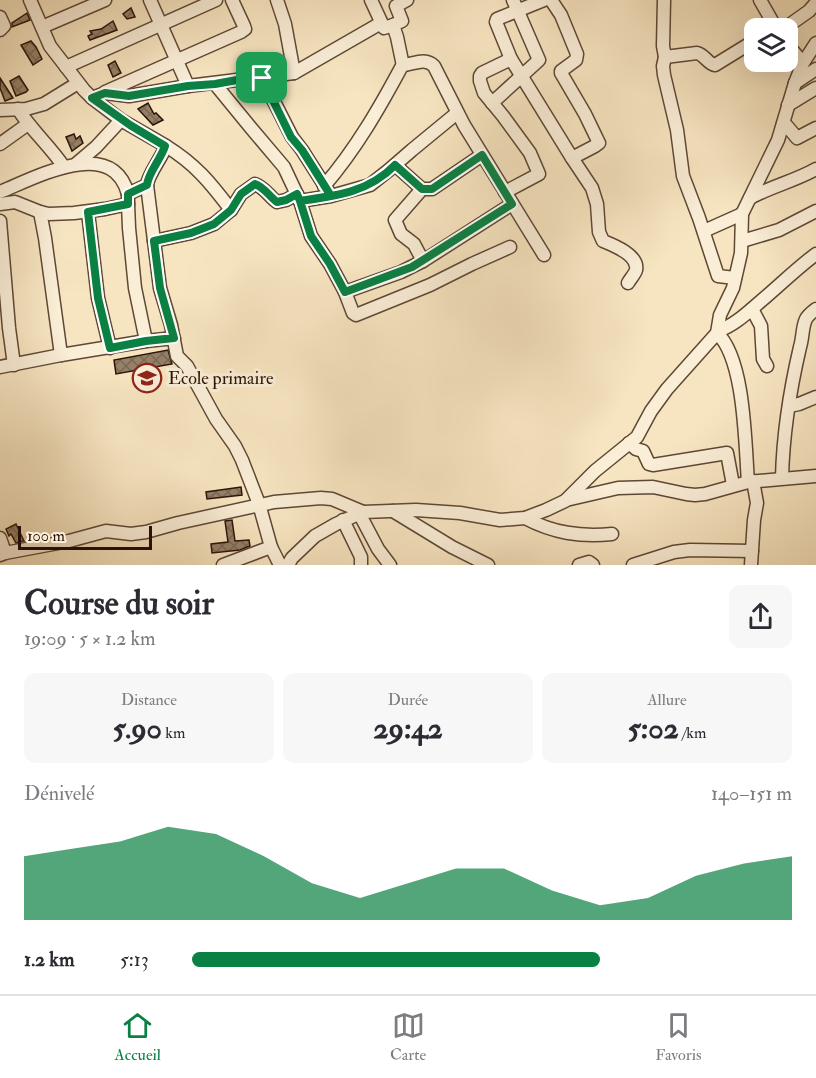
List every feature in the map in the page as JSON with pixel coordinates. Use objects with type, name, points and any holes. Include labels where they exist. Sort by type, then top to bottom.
[{"type":"street","points":[[30,0],[50,46],[92,98],[121,120],[179,154],[200,172],[231,210]]},
{"type":"street","points":[[42,27],[105,0]]},
{"type":"street","points":[[150,0],[188,86]]},
{"type":"street","points":[[66,67],[216,0]]},
{"type":"street","points":[[92,98],[241,32],[245,29],[232,0]]},
{"type":"street","points":[[277,0],[285,24],[294,73]]},
{"type":"street","points":[[328,191],[337,171],[367,128],[403,64],[397,38],[371,0]]},
{"type":"street","points":[[105,93],[129,96],[294,73],[387,24],[402,21],[396,6],[407,0]]},
{"type":"street","points":[[544,0],[515,5],[496,21],[512,59],[592,188],[597,204],[599,232],[603,241],[626,252],[635,264],[636,270],[628,283]]},
{"type":"street","points":[[551,0],[561,15],[577,54],[576,60],[561,73],[599,143],[572,158]]},
{"type":"street","points":[[665,0],[663,66],[677,130],[683,176],[718,276],[735,278]]},
{"type":"street","points":[[760,0],[770,18]]},
{"type":"street","points":[[798,19],[816,3]]},
{"type":"street","points":[[492,103],[539,60],[515,5]]},
{"type":"street","points":[[0,17],[4,26],[0,30]]},
{"type":"street","points":[[751,565],[757,503],[750,482],[741,386],[728,349],[718,332],[720,315],[733,288],[741,253],[742,214],[778,140],[803,63],[816,43]]},
{"type":"street","points":[[665,57],[697,53],[715,65],[744,47]]},
{"type":"street","points":[[798,57],[803,63]]},
{"type":"street","points":[[505,192],[539,174],[530,153],[482,89],[482,73],[512,59]]},
{"type":"street","points":[[403,64],[425,61],[432,63],[457,113],[544,255]]},
{"type":"street","points":[[795,83],[816,69]]},
{"type":"street","points":[[262,78],[291,137],[328,191]]},
{"type":"street","points":[[0,110],[26,109],[44,104],[78,83]]},
{"type":"street","points":[[215,84],[289,175],[311,236],[330,264],[356,315],[430,285],[510,247]]},
{"type":"street","points":[[788,105],[816,88]]},
{"type":"street","points":[[18,110],[28,124],[69,166]]},
{"type":"street","points":[[154,241],[191,233],[214,224],[231,210],[241,194],[255,184],[261,186],[277,202],[370,185],[457,113]]},
{"type":"street","points":[[69,166],[96,147],[121,120]]},
{"type":"street","points":[[0,144],[28,124]]},
{"type":"street","points":[[783,124],[797,138],[816,128]]},
{"type":"street","points":[[165,146],[161,158],[147,180],[147,185],[160,288],[177,356],[187,366],[242,460],[280,565]]},
{"type":"street","points":[[395,165],[422,189],[432,189],[482,155]]},
{"type":"street","points":[[0,192],[69,166],[88,163],[109,169],[123,182],[128,199],[135,288],[146,341]]},
{"type":"street","points":[[750,198],[816,169]]},
{"type":"street","points":[[0,204],[15,202],[49,214],[88,212],[128,199],[147,185]]},
{"type":"street","points":[[422,189],[395,220],[401,234],[414,244],[423,261]]},
{"type":"street","points":[[345,292],[401,272],[423,261],[512,204]]},
{"type":"street","points":[[742,241],[779,230],[816,211]]},
{"type":"street","points":[[40,212],[61,355]]},
{"type":"street","points":[[88,212],[98,298],[110,348]]},
{"type":"street","points":[[704,231],[742,214]]},
{"type":"street","points":[[0,221],[14,364]]},
{"type":"street","points":[[565,501],[595,471],[637,437],[651,411],[667,389],[718,332],[731,326],[816,254]]},
{"type":"street","points":[[752,309],[761,326],[764,359],[767,366]]},
{"type":"street","points":[[782,478],[783,445],[805,321],[816,309]]},
{"type":"street","points":[[0,367],[61,355],[174,338]]},
{"type":"street","points":[[789,406],[816,398]]},
{"type":"street","points":[[629,443],[643,451],[649,464],[653,465],[727,453],[734,485]]},
{"type":"street","points":[[288,565],[292,558],[315,536],[361,513],[416,510],[460,513],[500,520],[525,518],[565,501],[618,488],[653,487],[695,495],[750,482],[816,476]]},
{"type":"street","points":[[0,538],[2,554],[106,531],[131,534],[146,532],[178,522],[259,504],[321,498],[332,499],[361,513],[378,549],[390,565]]},
{"type":"street","points":[[392,510],[452,547],[488,565]]},
{"type":"street","points":[[525,518],[538,525],[571,534],[612,534]]},
{"type":"street","points":[[343,520],[361,561],[378,549]]},
{"type":"street","points":[[223,565],[272,547]]},
{"type":"street","points":[[633,565],[674,552],[690,550],[752,551]]},
{"type":"street","points":[[579,565],[589,562],[593,565]]},
{"type":"building","points":[[131,8],[135,17],[127,19],[123,14]]},
{"type":"building","points":[[27,13],[30,20],[12,27],[12,23]]},
{"type":"building","points":[[113,21],[117,30],[90,40],[88,36],[92,34],[90,31],[101,29]]},
{"type":"building","points":[[31,41],[42,59],[33,65],[21,45]]},
{"type":"building","points":[[115,61],[121,73],[113,77],[108,65]]},
{"type":"building","points":[[19,76],[28,90],[16,96],[10,81]]},
{"type":"building","points":[[0,78],[13,98],[5,101],[0,88]]},
{"type":"building","points":[[148,103],[154,114],[156,113],[163,120],[153,125],[138,109]]},
{"type":"building","points":[[74,134],[76,139],[80,136],[83,143],[72,151],[66,137]]},
{"type":"building","points":[[168,350],[172,364],[116,374],[114,360]]},
{"type":"building","points":[[241,487],[242,495],[207,499],[206,492]]},
{"type":"building","points":[[232,520],[235,541],[249,540],[250,546],[240,550],[212,553],[211,544],[228,542],[225,521]]},
{"type":"building","points":[[16,524],[24,541],[16,543],[6,529]]},
{"type":"place","name":"Ecole primaire","points":[[147,378]]},
{"type":"route","points":[[262,78],[188,86],[129,96],[105,93],[92,98],[165,146],[161,158],[147,180],[147,185],[128,194],[128,204],[88,212],[98,298],[110,348],[174,338],[160,288],[154,241],[191,233],[214,224],[231,210],[241,194],[255,184],[261,186],[277,202],[297,194],[300,201],[331,196],[370,185],[395,165],[422,189],[428,190],[482,155],[512,204],[412,267],[345,292],[311,236],[300,201],[318,198],[331,196],[302,150],[291,137],[262,78]]}]
